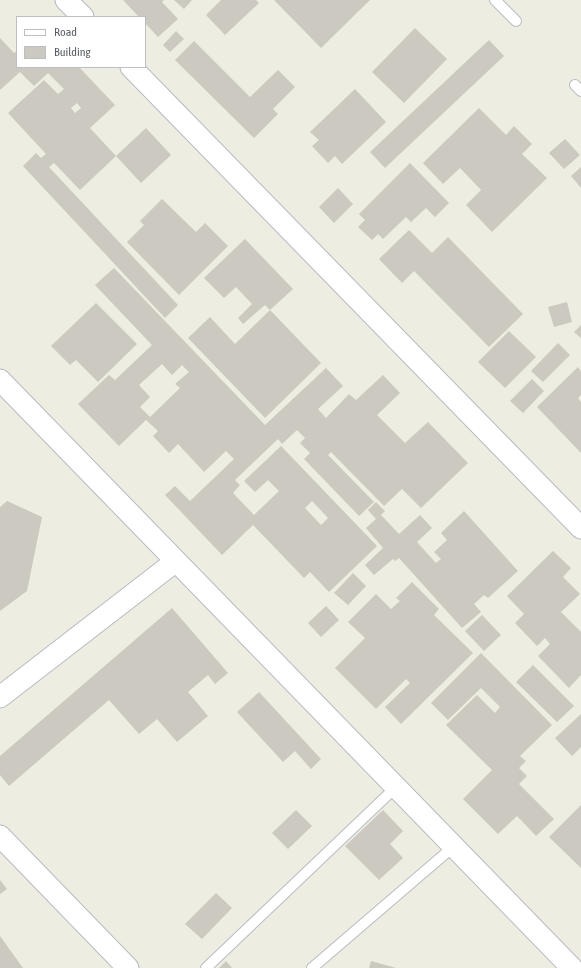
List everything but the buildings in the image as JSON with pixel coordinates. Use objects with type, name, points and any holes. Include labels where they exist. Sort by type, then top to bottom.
[{"type":"street","points":[[66,0],[82,16]]},
{"type":"street","points":[[133,68],[581,528]]},
{"type":"street","points":[[0,380],[572,968]]},
{"type":"street","points":[[0,697],[176,561]]},
{"type":"street","points":[[0,836],[128,968]]},
{"type":"lane","points":[[495,0],[516,21]]},
{"type":"lane","points":[[206,968],[396,788]]},
{"type":"lane","points":[[312,968],[453,846]]}]
